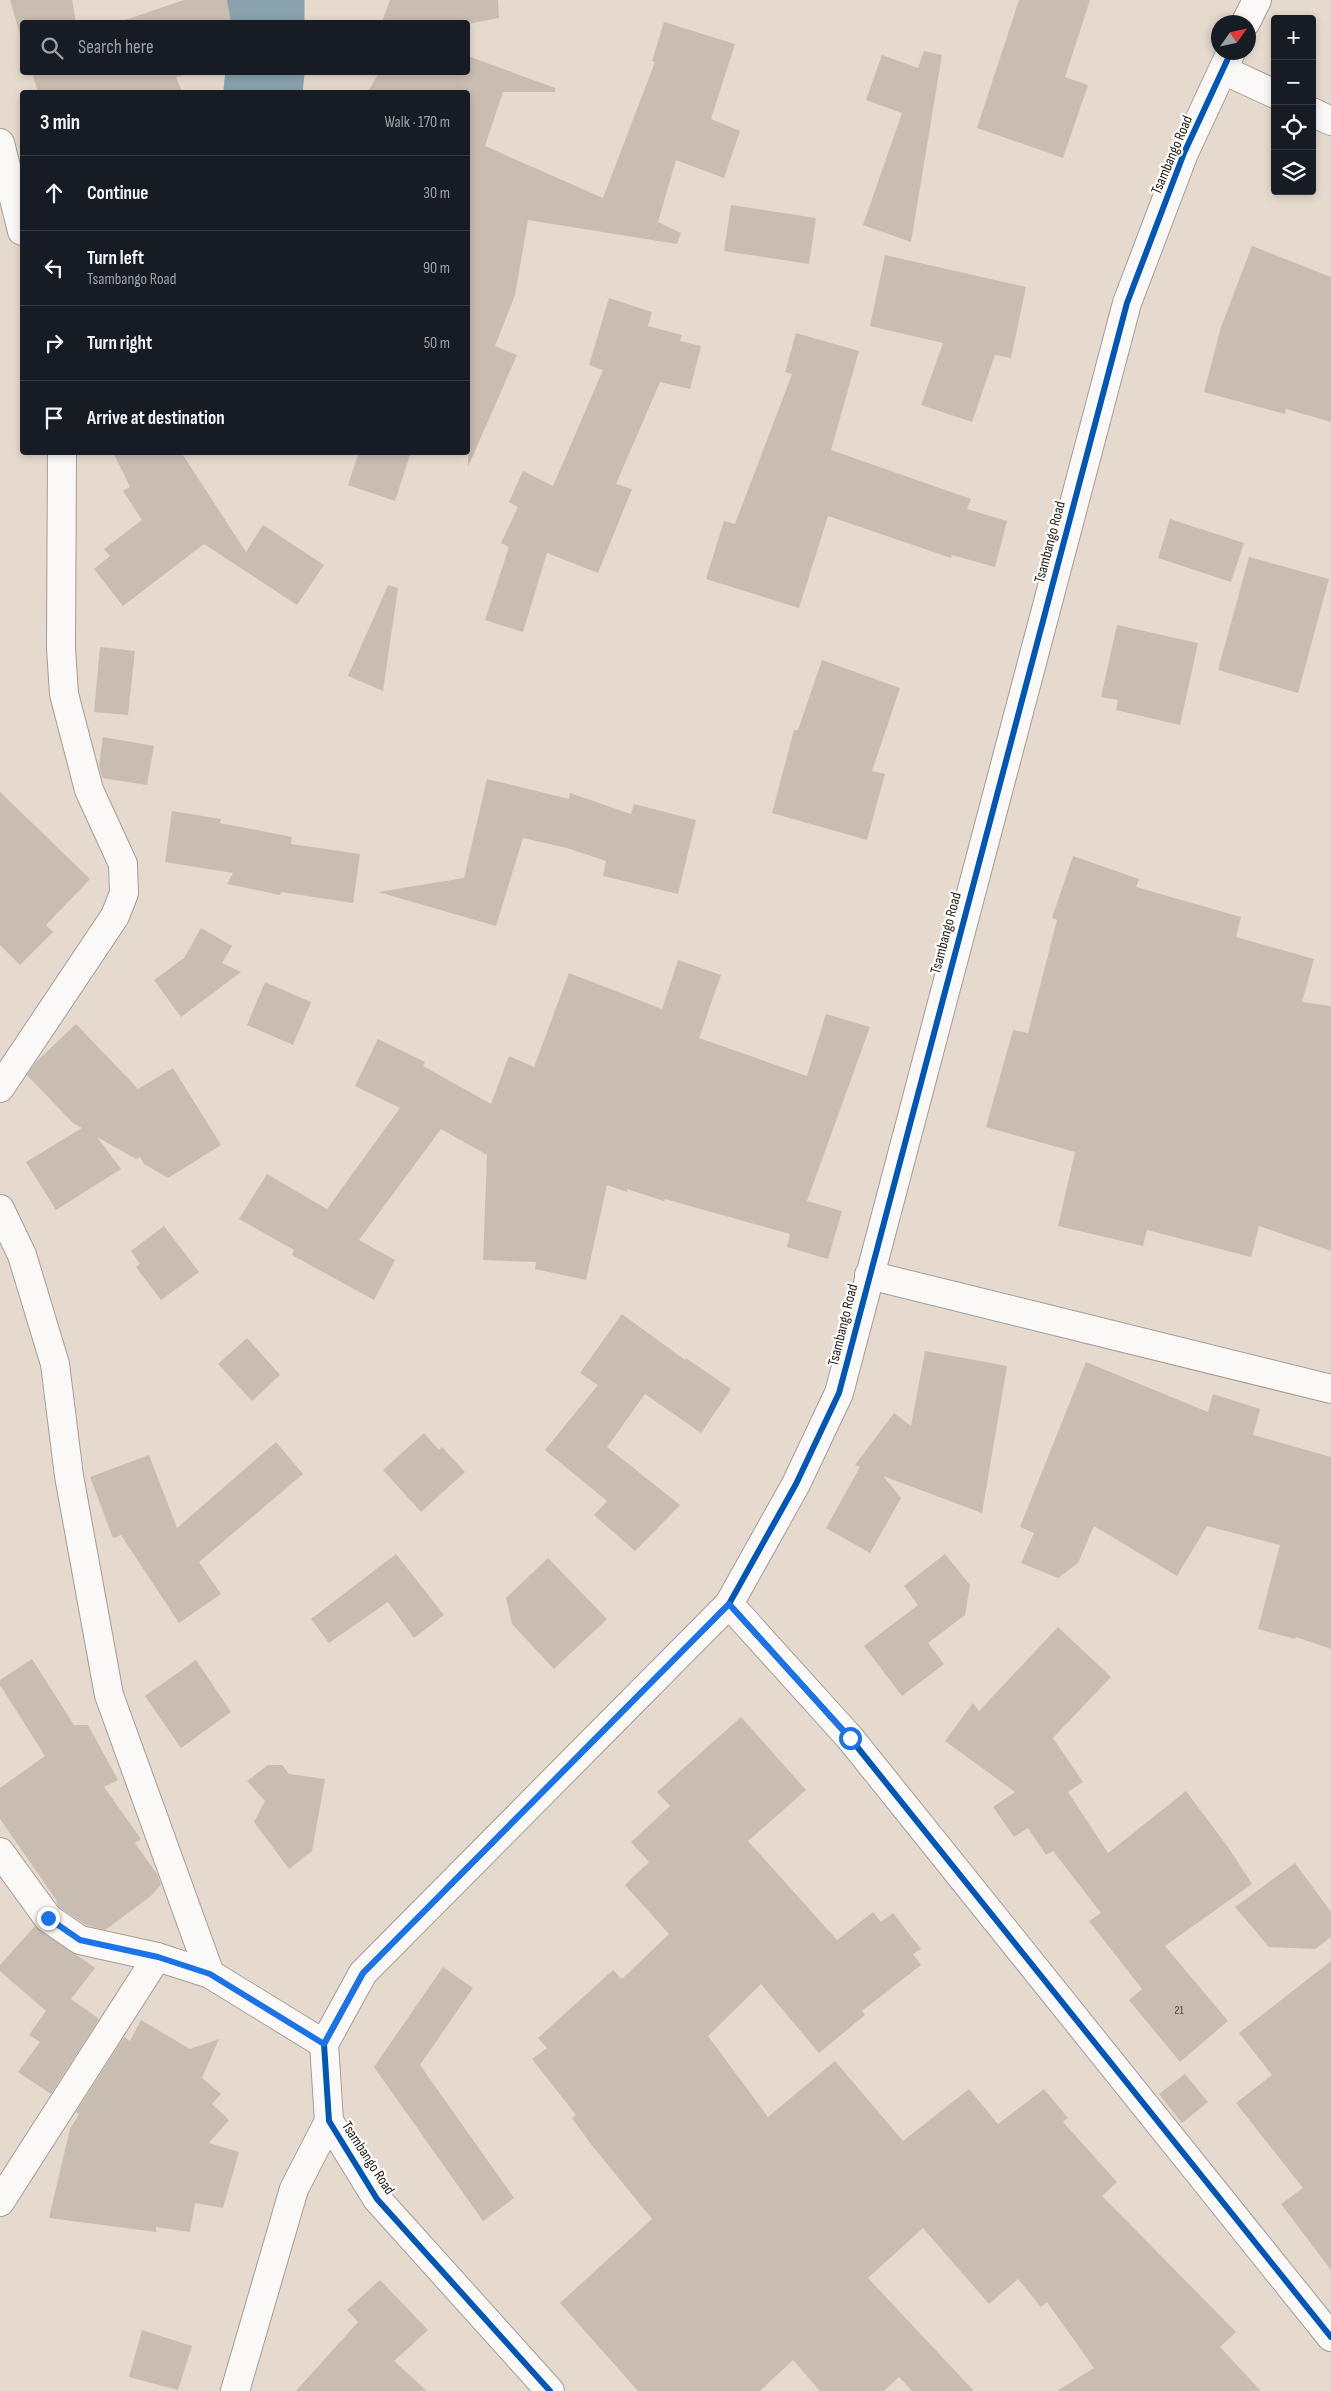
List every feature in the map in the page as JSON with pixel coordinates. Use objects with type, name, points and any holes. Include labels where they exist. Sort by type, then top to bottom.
[{"type":"street","points":[[1250,15],[1257,0]]},
{"type":"street","points":[[1227,61],[1271,91]]},
{"type":"street","name":"Tsambango Road","points":[[550,2391],[377,2199],[329,2121],[324,2044],[363,1973],[729,1604],[796,1484],[839,1393],[1127,303],[1184,154],[1227,61]]},
{"type":"street","points":[[1316,114],[1331,121]]},
{"type":"street","points":[[0,143],[20,223]]},
{"type":"street","points":[[0,1088],[115,916],[124,894],[123,864],[89,790],[64,694],[60,648],[62,455]]},
{"type":"street","points":[[0,1209],[22,1255],[55,1364],[69,1476],[109,1695],[210,1974]]},
{"type":"street","points":[[869,1275],[1331,1388]]},
{"type":"street","points":[[729,1604],[850,1738],[1331,2337]]},
{"type":"street","points":[[0,1852],[48,1918],[80,1940],[158,1957],[210,1974],[324,2044]]},
{"type":"street","points":[[0,2202],[158,1957]]},
{"type":"street","points":[[235,2391],[294,2189],[329,2121]]},
{"type":"building","points":[[10,0],[72,0],[76,20],[20,20],[20,34]]},
{"type":"building","points":[[184,0],[227,0],[231,20],[125,20]]},
{"type":"building","points":[[390,0],[498,0],[499,18],[470,24],[470,20],[383,20]]},
{"type":"building","points":[[1019,0],[1090,0],[1065,77],[1088,85],[1063,158],[977,128]]},
{"type":"building","points":[[664,22],[735,44],[711,119],[740,131],[724,178],[676,160],[658,222],[681,233],[677,244],[528,220],[515,295],[495,346],[517,355],[468,467],[468,455],[470,455],[470,90],[369,90],[377,75],[470,75],[470,57],[555,88],[555,92],[503,92],[485,146],[603,198],[655,62],[652,61]]},
{"type":"building","points":[[924,51],[942,55],[911,242],[863,225],[902,113],[866,100],[882,55],[918,68]]},
{"type":"building","points":[[33,75],[185,75],[176,77],[181,90],[37,90]]},
{"type":"building","points":[[731,205],[816,218],[809,264],[724,251]]},
{"type":"building","points":[[1252,246],[1331,277],[1331,422],[1286,409],[1285,414],[1204,392],[1221,327]]},
{"type":"building","points":[[885,255],[1026,287],[1011,358],[995,355],[972,422],[921,405],[943,343],[870,326]]},
{"type":"building","points":[[609,298],[652,312],[648,326],[682,335],[680,341],[701,346],[690,389],[660,382],[616,484],[632,489],[598,573],[547,553],[523,632],[485,620],[509,547],[501,543],[518,507],[509,502],[523,471],[553,486],[603,370],[589,365]]},
{"type":"building","points":[[796,333],[859,351],[831,450],[971,499],[967,509],[1007,521],[995,567],[952,555],[951,558],[828,516],[799,608],[706,579],[724,521],[735,524],[792,374],[785,372]]},
{"type":"building","points":[[114,455],[183,455],[246,552],[263,525],[324,565],[297,605],[204,544],[123,606],[94,569],[110,556],[104,549],[142,520],[123,491],[130,487]]},
{"type":"building","points":[[358,455],[410,455],[395,501],[348,485]]},
{"type":"building","points":[[1170,519],[1244,543],[1231,582],[1158,558]]},
{"type":"building","points":[[1249,557],[1329,579],[1298,693],[1218,670]]},
{"type":"building","points":[[388,585],[398,588],[383,691],[348,676]]},
{"type":"building","points":[[1117,625],[1198,643],[1180,725],[1116,710],[1118,700],[1101,697]]},
{"type":"building","points":[[100,647],[135,651],[128,715],[94,712]]},
{"type":"building","points":[[822,660],[900,688],[872,771],[885,774],[867,840],[772,813],[794,730],[798,730]]},
{"type":"building","points":[[103,737],[154,746],[147,785],[102,778],[99,765]]},
{"type":"building","points":[[487,779],[569,799],[570,793],[631,814],[634,804],[696,820],[678,894],[603,876],[606,861],[567,848],[523,838],[496,926],[378,892],[464,878]]},
{"type":"building","points":[[0,792],[90,879],[46,925],[53,932],[20,965],[0,945]]},
{"type":"building","points":[[172,811],[221,819],[220,823],[292,837],[291,844],[360,854],[353,903],[281,892],[280,895],[227,884],[233,873],[165,862]]},
{"type":"building","points":[[1073,856],[1139,879],[1136,887],[1241,917],[1236,937],[1314,959],[1302,1002],[1331,1006],[1331,1251],[1259,1226],[1251,1257],[1147,1230],[1143,1246],[1058,1226],[1075,1152],[986,1127],[1013,1030],[1028,1033],[1057,920],[1052,918]]},
{"type":"building","points":[[201,928],[232,946],[222,963],[241,972],[181,1017],[154,980],[184,958]]},
{"type":"building","points":[[678,960],[721,975],[699,1038],[807,1076],[826,1014],[870,1027],[807,1201],[842,1211],[828,1259],[787,1247],[790,1234],[665,1199],[664,1201],[627,1189],[627,1192],[607,1185],[586,1280],[535,1269],[536,1262],[483,1260],[487,1155],[441,1129],[359,1240],[395,1260],[374,1300],[292,1255],[294,1250],[239,1219],[267,1174],[327,1209],[400,1108],[355,1086],[378,1039],[425,1062],[423,1066],[491,1104],[509,1056],[534,1067],[569,973],[662,1009]]},
{"type":"building","points":[[265,982],[311,1002],[293,1045],[247,1025]]},
{"type":"building","points":[[76,1024],[138,1089],[173,1068],[221,1145],[168,1178],[144,1164],[140,1157],[136,1159],[97,1137],[121,1169],[56,1210],[26,1162],[82,1128],[73,1123],[27,1075],[36,1062]]},
{"type":"building","points":[[164,1226],[199,1272],[161,1300],[136,1267],[140,1264],[131,1251]]},
{"type":"building","points":[[622,1314],[685,1360],[686,1358],[731,1389],[701,1433],[645,1394],[607,1447],[680,1505],[635,1551],[594,1515],[607,1501],[545,1450],[598,1385],[580,1373]]},
{"type":"building","points":[[247,1338],[280,1375],[252,1401],[218,1364]]},
{"type":"building","points":[[925,1351],[1007,1366],[982,1513],[883,1476],[901,1498],[870,1553],[826,1528],[860,1467],[855,1465],[894,1413],[911,1426]]},
{"type":"building","points":[[1086,1362],[1208,1412],[1213,1394],[1260,1409],[1253,1435],[1331,1457],[1331,1649],[1296,1637],[1295,1639],[1258,1629],[1280,1545],[1207,1526],[1177,1576],[1094,1526],[1078,1563],[1058,1578],[1021,1563],[1034,1533],[1020,1527]]},
{"type":"building","points":[[424,1433],[439,1450],[442,1447],[465,1472],[421,1512],[383,1470]]},
{"type":"building","points":[[276,1442],[303,1474],[199,1562],[221,1594],[179,1623],[121,1535],[113,1538],[90,1477],[149,1455],[177,1528]]},
{"type":"building","points":[[396,1554],[444,1615],[414,1638],[388,1602],[329,1643],[311,1619]]},
{"type":"building","points":[[945,1554],[970,1585],[965,1615],[928,1643],[944,1664],[902,1696],[864,1646],[918,1605],[904,1586]]},
{"type":"building","points":[[548,1558],[607,1619],[554,1669],[512,1624],[506,1598]]},
{"type":"building","points":[[1058,1627],[1111,1677],[1053,1738],[1083,1782],[1068,1792],[1108,1853],[1186,1791],[1228,1847],[1252,1884],[1165,1946],[1228,2021],[1180,2062],[1129,2000],[1142,1989],[1089,1921],[1101,1913],[1053,1851],[1046,1855],[1028,1828],[1014,1837],[993,1807],[1015,1792],[945,1741],[973,1703],[979,1711]]},
{"type":"building","points":[[32,1659],[74,1725],[88,1725],[118,1780],[104,1787],[141,1839],[135,1843],[157,1874],[161,1884],[151,1896],[105,1930],[86,1925],[59,1907],[57,1901],[0,1819],[0,1788],[45,1756],[0,1685],[0,1680]]},
{"type":"building","points":[[196,1660],[231,1712],[181,1748],[145,1696]]},
{"type":"building","points":[[741,1717],[806,1790],[748,1841],[837,1940],[873,1912],[881,1922],[893,1913],[921,1949],[913,1954],[921,1965],[862,2011],[865,2015],[819,2053],[761,1984],[708,2036],[768,2117],[835,2061],[903,2141],[969,2089],[998,2124],[1044,2089],[1068,2118],[1063,2122],[1117,2182],[1102,2196],[1236,2332],[1220,2347],[1261,2391],[1057,2391],[1094,2368],[1047,2302],[1041,2307],[1018,2279],[989,2304],[923,2228],[868,2278],[974,2391],[912,2391],[899,2377],[884,2391],[820,2391],[793,2360],[760,2391],[638,2391],[560,2303],[652,2219],[590,2143],[572,2118],[576,2115],[532,2059],[547,2048],[538,2038],[613,1970],[622,1979],[669,1934],[625,1885],[649,1862],[631,1842],[670,1806],[657,1792]]},
{"type":"building","points":[[268,1765],[282,1765],[289,1774],[325,1779],[312,1851],[289,1869],[254,1822],[265,1801],[247,1781]]},
{"type":"building","points":[[1295,1863],[1331,1912],[1331,1937],[1315,1949],[1269,1947],[1235,1907]]},
{"type":"building","points":[[35,1926],[95,1968],[71,1999],[99,2019],[51,2094],[18,2072],[40,2042],[29,2035],[46,2011],[0,1971],[0,1965]]},
{"type":"building","points":[[1331,1961],[1331,2270],[1281,2204],[1303,2188],[1236,2103],[1272,2075],[1239,2033]]},
{"type":"building","points":[[443,1967],[473,1988],[420,2065],[514,2198],[483,2221],[374,2067]]},
{"type":"building","points":[[141,2020],[190,2049],[219,2039],[202,2078],[221,2094],[212,2104],[229,2120],[209,2143],[239,2152],[223,2208],[195,2203],[190,2232],[156,2227],[156,2232],[49,2218],[70,2129],[79,2114],[76,2112],[124,2037],[130,2041]]},
{"type":"building","points":[[1185,2074],[1208,2102],[1182,2123],[1159,2094]]},
{"type":"building","points":[[380,2280],[428,2330],[394,2361],[427,2391],[296,2391],[358,2322],[347,2310]]},
{"type":"building","points":[[142,2330],[192,2346],[178,2390],[129,2377]]},
{"type":"waterway","points":[[265,0],[265,20]]},
{"type":"waterway","points":[[263,90],[265,75]]},
{"type":"cycle path","points":[[550,2391],[377,2199],[329,2121],[324,2044],[363,1973],[729,1604],[796,1484],[839,1393],[1127,303],[1184,153],[1227,60]]},
{"type":"cycle path","points":[[729,1604],[850,1738],[1331,2337]]},
{"type":"route","points":[[48,1918],[80,1940],[158,1957],[210,1974],[324,2044],[363,1973],[729,1604],[850,1738]]}]
